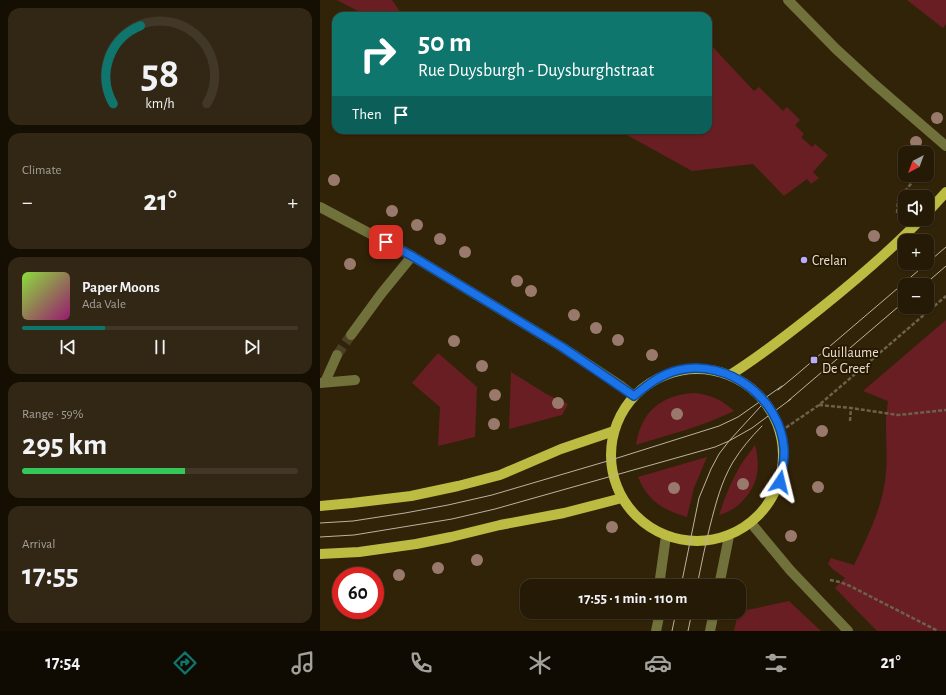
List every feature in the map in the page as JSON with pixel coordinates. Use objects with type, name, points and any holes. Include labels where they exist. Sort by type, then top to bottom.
[{"type":"main road","points":[[934,205],[946,192]]},
{"type":"main road","points":[[730,375],[772,347],[839,294],[903,238],[914,226]]},
{"type":"main road","points":[[696,368],[713,370],[730,375],[742,381],[754,390],[765,401],[774,414],[781,431],[784,448],[780,482],[773,498],[764,511],[751,523],[729,536],[707,541],[690,541],[666,536],[655,531],[637,517],[622,498],[617,487],[612,468],[611,445],[619,418],[634,396],[647,384],[662,376],[679,370],[696,368]]},
{"type":"main road","points":[[320,506],[352,504],[411,496],[465,484],[500,475],[560,449],[614,431]]},
{"type":"main road","points":[[320,554],[359,552],[416,544],[500,525],[564,513],[622,498]]},
{"type":"street","points":[[788,0],[867,78],[946,146]]},
{"type":"street","points":[[320,207],[412,256],[562,347],[634,396]]},
{"type":"street","points":[[352,335],[381,294],[412,256]]},
{"type":"street","points":[[322,383],[337,355]]},
{"type":"street","points":[[322,383],[355,380]]},
{"type":"street","points":[[751,523],[800,580],[848,631]]},
{"type":"street","points":[[660,579],[666,536]]},
{"type":"street","points":[[720,579],[729,536]]},
{"type":"street","points":[[656,631],[659,619]]},
{"type":"street","points":[[710,631],[713,619]]},
{"type":"path","points":[[781,431],[818,405],[946,296]]},
{"type":"path","points":[[818,405],[830,405],[898,415],[946,410]]},
{"type":"path","points":[[850,421],[851,408]]},
{"type":"path","points":[[800,580],[829,580],[840,582],[938,631]]},
{"type":"shaded area","points":[[337,0],[392,0],[400,12],[360,12]]},
{"type":"shaded area","points":[[907,0],[946,0],[946,24],[943,28]]},
{"type":"shaded area","points":[[712,46],[754,91],[759,87],[783,111],[787,107],[800,120],[795,125],[804,134],[801,137],[812,147],[815,144],[828,155],[813,172],[819,178],[811,184],[807,179],[784,196],[753,164],[692,171],[625,134],[712,134]]},
{"type":"shaded area","points":[[946,320],[946,631],[877,631],[835,588],[845,578],[828,564],[831,558],[854,565],[864,545],[883,493],[887,452],[886,420],[888,401],[863,391]]},
{"type":"shaded area","points":[[438,353],[477,387],[475,437],[438,446],[440,407],[412,383]]},
{"type":"shaded area","points":[[511,372],[548,395],[568,404],[562,415],[509,429]]},
{"type":"shaded area","points":[[694,393],[716,398],[725,403],[734,411],[698,426],[636,445],[643,423],[654,407],[672,397]]},
{"type":"shaded area","points":[[755,445],[758,466],[756,480],[750,492],[735,508],[719,515],[735,475]]},
{"type":"shaded area","points":[[707,457],[694,488],[687,517],[664,508],[657,503],[646,492],[638,477]]},
{"type":"shaded area","points":[[789,601],[821,631],[734,631],[737,619],[746,619],[746,610]]},
{"type":"tunnel","points":[[337,355],[351,335]]},
{"type":"tram line","points":[[778,390],[946,247]]},
{"type":"tram line","points":[[932,278],[946,266]]},
{"type":"tram line","points":[[788,401],[898,307]]},
{"type":"tram line","points":[[320,523],[353,521],[448,505],[492,495],[611,460],[719,426],[738,417],[782,386]]},
{"type":"tram line","points":[[320,537],[354,535],[452,519],[495,509],[715,447],[752,428],[791,399]]},
{"type":"tram line","points":[[682,579],[699,498],[711,469],[719,454],[729,441],[761,406]]},
{"type":"tram line","points":[[698,579],[710,526],[725,477],[739,452],[762,426]]},
{"type":"tram line","points":[[672,631],[675,619]]},
{"type":"tram line","points":[[688,631],[691,619]]},
{"type":"place","name":"Crelan","points":[[804,260]]},
{"type":"place","name":"Guillaume De Greef","points":[[814,360]]},
{"type":"route","points":[[386,242],[412,256],[562,347],[622,386],[634,396],[647,384],[662,376],[679,370],[696,368],[713,370],[730,375],[742,381],[765,401],[774,414],[781,431],[784,448],[780,482]]}]
